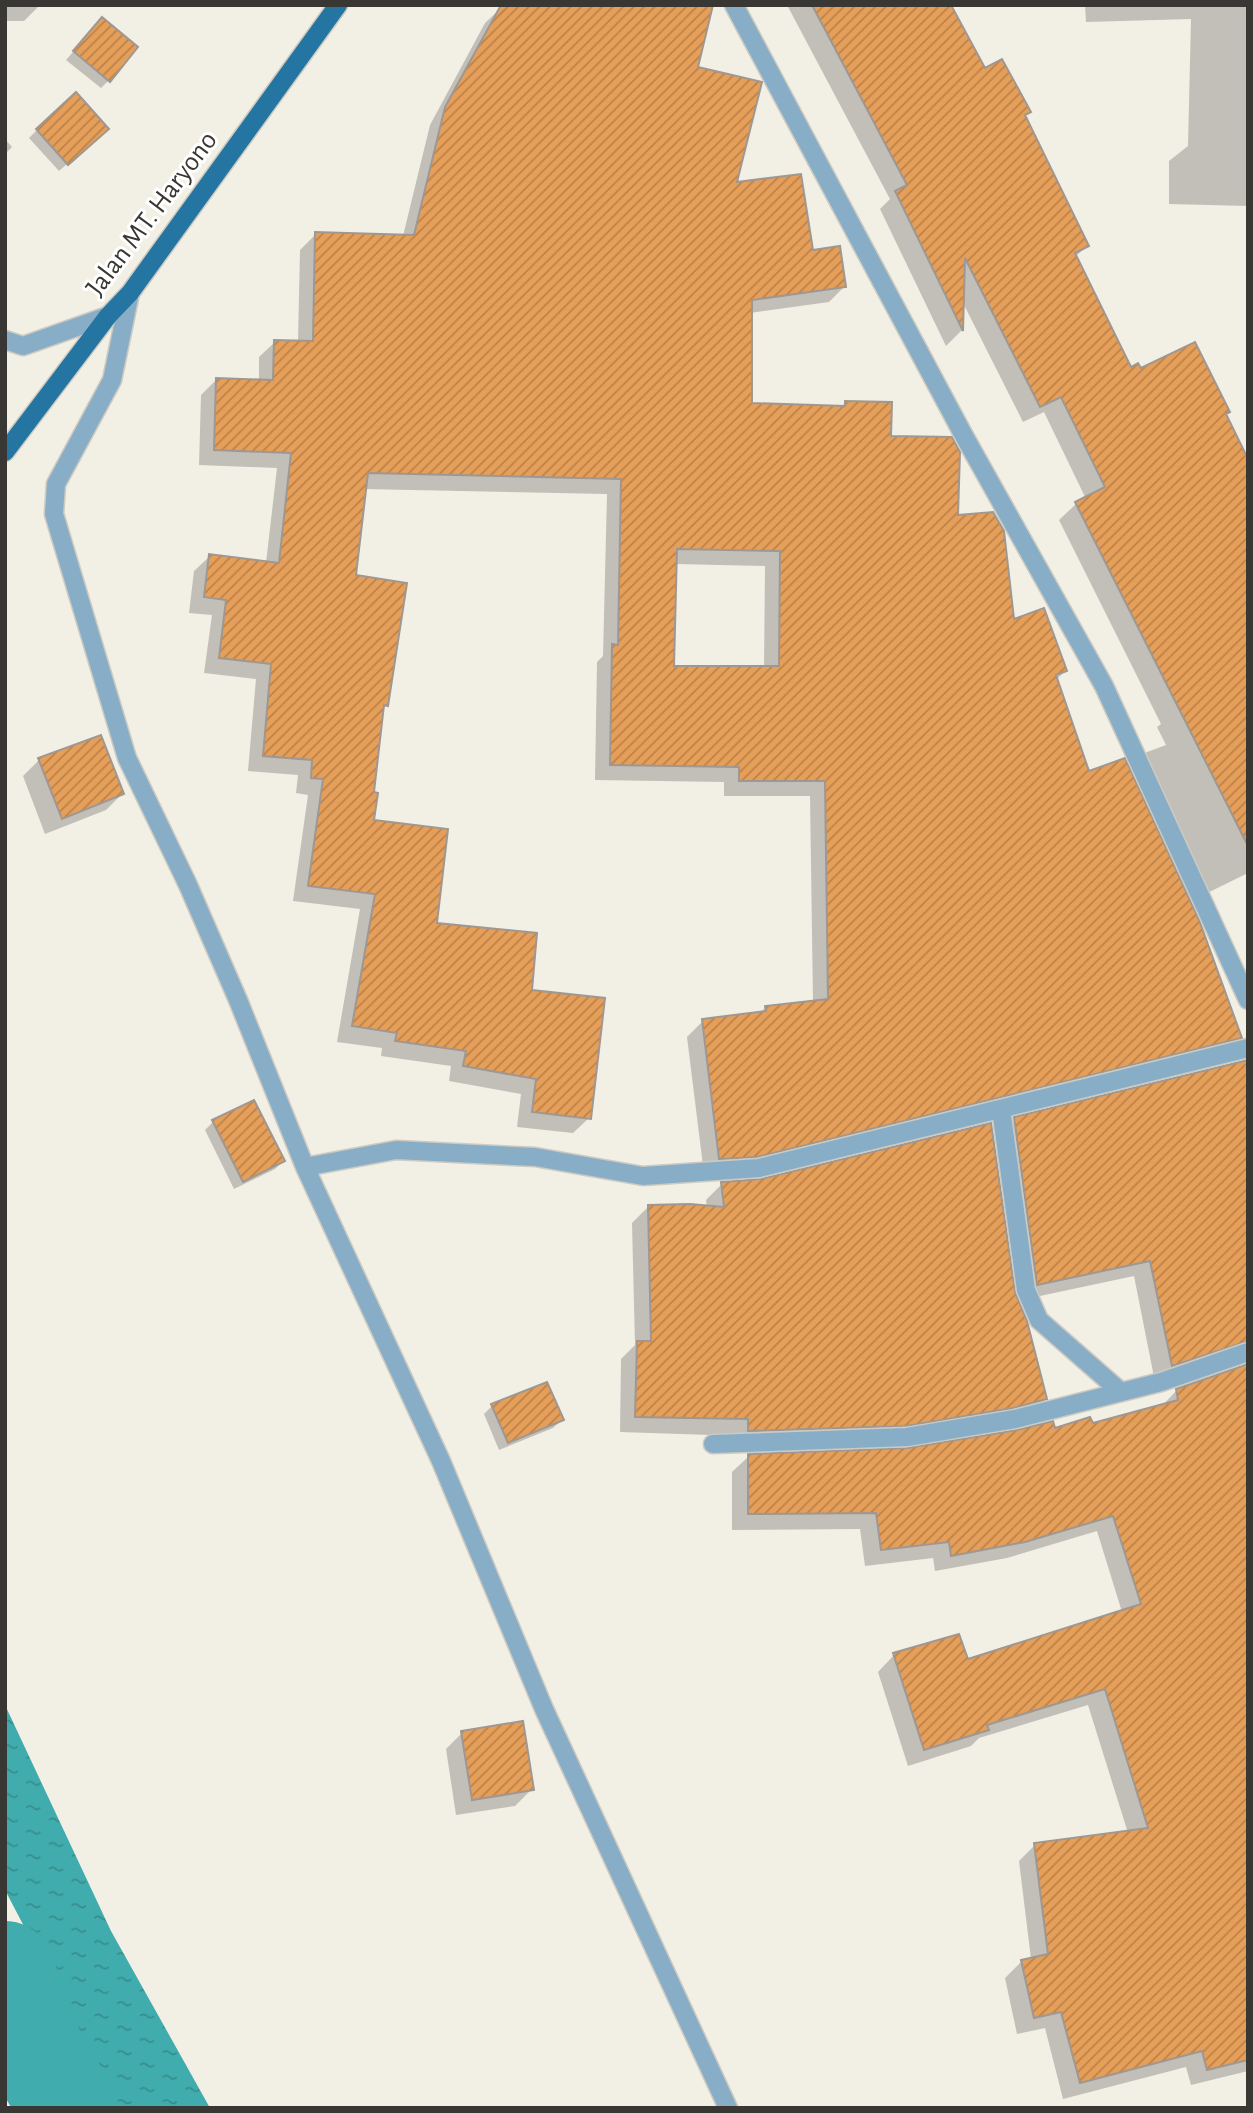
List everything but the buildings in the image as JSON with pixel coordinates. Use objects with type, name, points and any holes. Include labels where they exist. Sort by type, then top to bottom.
[{"type":"main road","name":"Jalan MT. Haryono","points":[[5,452],[108,316],[130,293],[338,5]]},
{"type":"street","points":[[734,5],[963,434],[1104,686],[1248,1000]]},
{"type":"street","points":[[130,293],[112,380],[56,484],[54,514],[127,758],[188,885],[238,1000],[305,1167],[441,1461],[544,1709],[728,2108]]},
{"type":"street","points":[[5,341],[23,346],[108,316]]},
{"type":"street","points":[[305,1167],[396,1150],[535,1157],[643,1176],[759,1168],[1248,1048]]},
{"type":"street","points":[[1001,1109],[1026,1290],[1039,1320],[1121,1392]]},
{"type":"street","points":[[713,1444],[907,1437],[1015,1419],[1161,1382],[1248,1352]]},
{"type":"water","points":[[5,1705],[111,1931],[210,2108],[119,2108],[5,1890]]},
{"type":"waterway","points":[[5,1970],[36,2054],[69,2108]]}]
